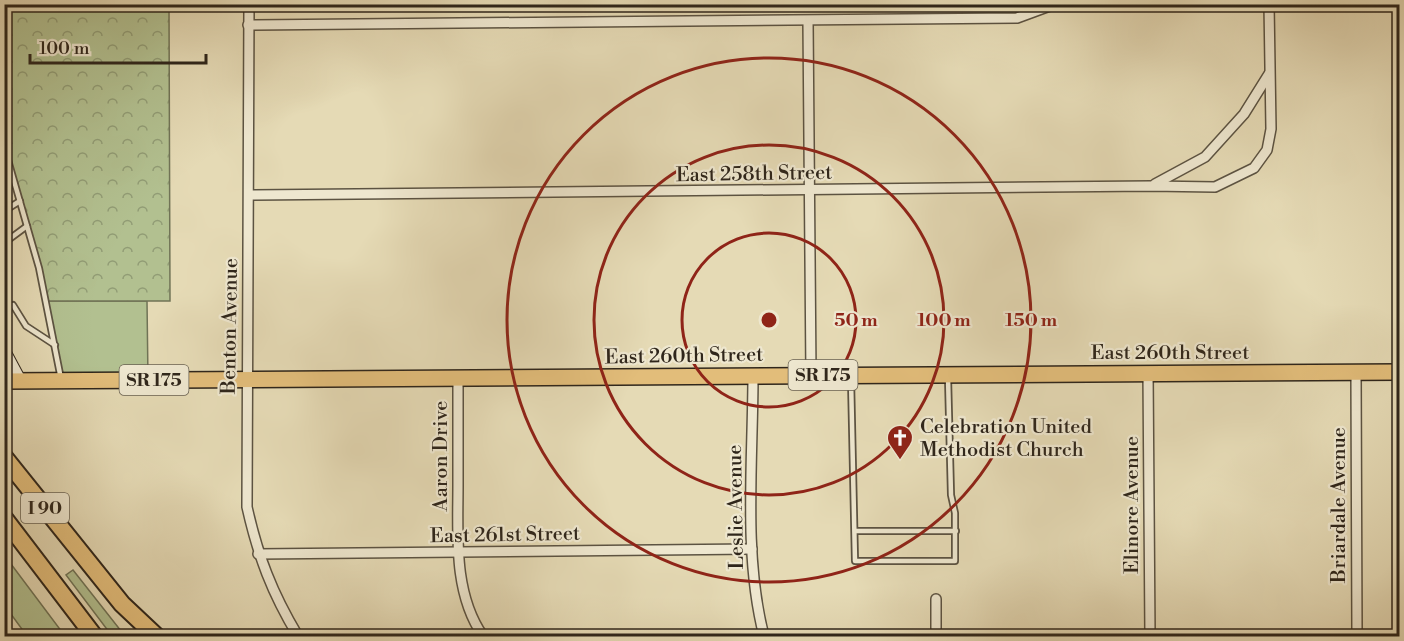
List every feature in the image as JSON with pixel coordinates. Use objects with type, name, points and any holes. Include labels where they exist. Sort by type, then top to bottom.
[{"type":"highway","name":"I 90","points":[[4,457],[145,636]]},
{"type":"highway","name":"I 90","points":[[4,518],[94,636]]},
{"type":"highway","points":[[122,604],[156,636]]},
{"type":"main road","name":"East 260th Street","points":[[12,381],[1400,372]]},
{"type":"street","name":"Benton Avenue","points":[[249,4],[247,507],[258,554],[275,598],[298,636]]},
{"type":"street","points":[[248,25],[1017,18],[1055,4]]},
{"type":"street","points":[[1151,186],[1205,157],[1244,114],[1269,74],[1269,4]]},
{"type":"street","points":[[808,21],[811,375]]},
{"type":"street","name":"East 258th Street","points":[[249,195],[1215,187],[1254,168],[1267,150],[1271,129],[1269,74]]},
{"type":"street","points":[[4,353],[12,381]]},
{"type":"street","name":"Elinore Avenue","points":[[1148,372],[1150,636]]},
{"type":"street","name":"Briardale Avenue","points":[[1356,373],[1357,636]]},
{"type":"street","name":"Leslie Avenue","points":[[753,375],[752,549],[756,605],[764,636]]},
{"type":"street","name":"Aaron Drive","points":[[458,378],[458,552],[473,622],[483,636]]},
{"type":"street","name":"East 261st Street","points":[[258,554],[752,549]]},
{"type":"street","points":[[936,600],[936,636]]},
{"type":"lane","points":[[4,146],[27,226],[56,345],[61,381]]},
{"type":"lane","points":[[4,211],[20,201]]},
{"type":"lane","points":[[4,243],[27,226]]},
{"type":"lane","points":[[13,305],[26,326],[56,345]]},
{"type":"lane","points":[[851,375],[851,470],[855,561],[955,561],[956,531],[951,495],[948,374]]},
{"type":"lane","points":[[855,531],[956,531]]},
{"type":"green space","points":[[4,5],[169,5],[170,301],[46,301],[5,146]]},
{"type":"green space","points":[[46,301],[147,301],[148,380],[61,381]]},
{"type":"green space","points":[[5,556],[65,636],[27,636],[5,606]]},
{"type":"green space","points":[[73,570],[125,636],[112,636],[66,575]]},
{"type":"place","name":"Celebration United Methodist Church","points":[[900,461]]}]
